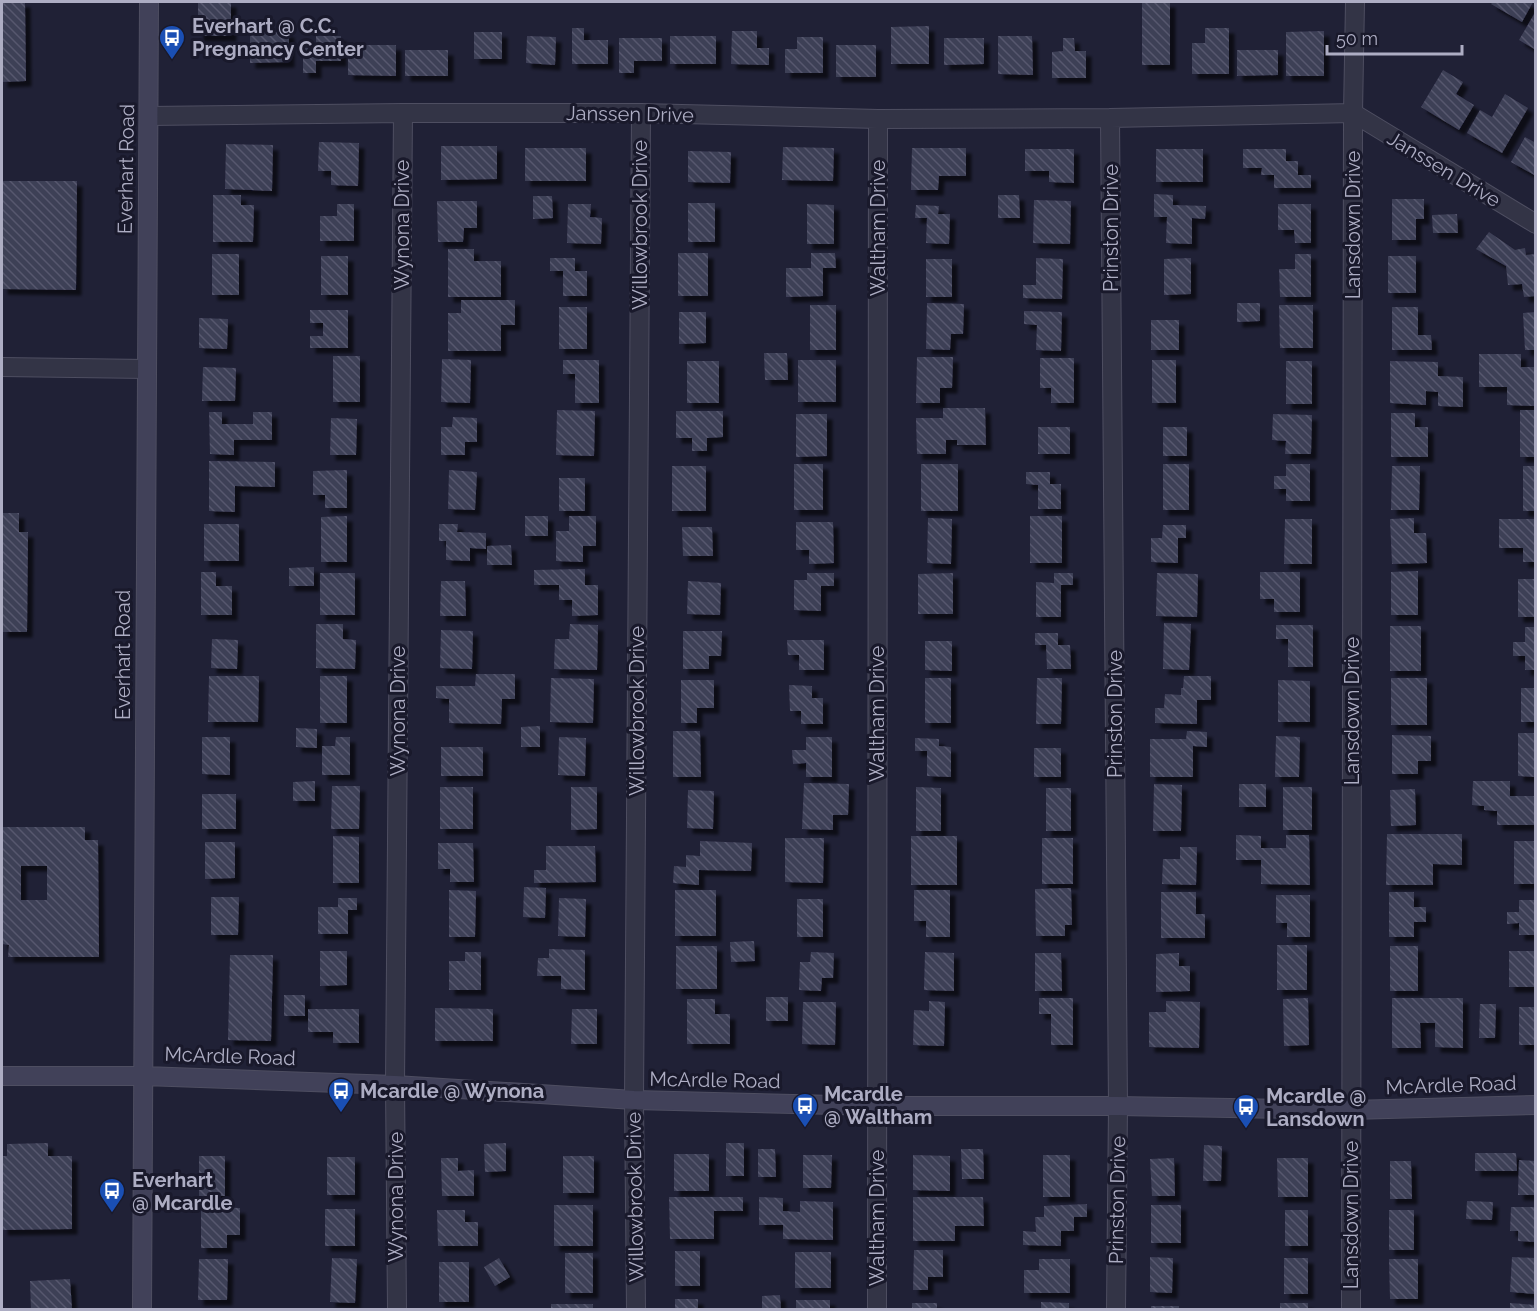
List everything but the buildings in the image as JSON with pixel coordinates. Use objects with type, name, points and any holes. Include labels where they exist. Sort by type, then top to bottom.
[{"type":"main road","name":"Everhart Road","points":[[142,1310],[149,2]]},
{"type":"main road","name":"McArdle Road","points":[[2,1076],[144,1076],[396,1085],[634,1100],[877,1106],[1118,1106],[1351,1110],[1536,1104]]},
{"type":"street","name":"Lansdown Drive","points":[[1351,1310],[1353,113],[1356,2]]},
{"type":"street","name":"Wynona Drive","points":[[397,1310],[396,1085],[403,113]]},
{"type":"street","name":"Janssen Drive","points":[[149,116],[641,113],[878,119],[1110,118]]},
{"type":"street","name":"Willowbrook Drive","points":[[636,1310],[634,1100],[641,113]]},
{"type":"street","name":"Janssen Drive","points":[[1353,113],[1536,224]]},
{"type":"street","points":[[1110,118],[1353,113]]},
{"type":"street","name":"Prinston Drive","points":[[1110,118],[1118,1106],[1116,1310]]},
{"type":"street","name":"Waltham Drive","points":[[878,119],[878,1310]]},
{"type":"street","points":[[2,367],[146,369]]},
{"type":"place","name":"Everhart @ C.C. Pregnancy Center","points":[[172,61]]},
{"type":"place","name":"Mcardle @ Wynona","points":[[341,1114]]},
{"type":"place","name":"Mcardle @ Waltham","points":[[805,1129]]},
{"type":"place","name":"Mcardle @ Lansdown","points":[[1246,1130]]},
{"type":"place","name":"Everhart @ Mcardle","points":[[112,1214]]}]
